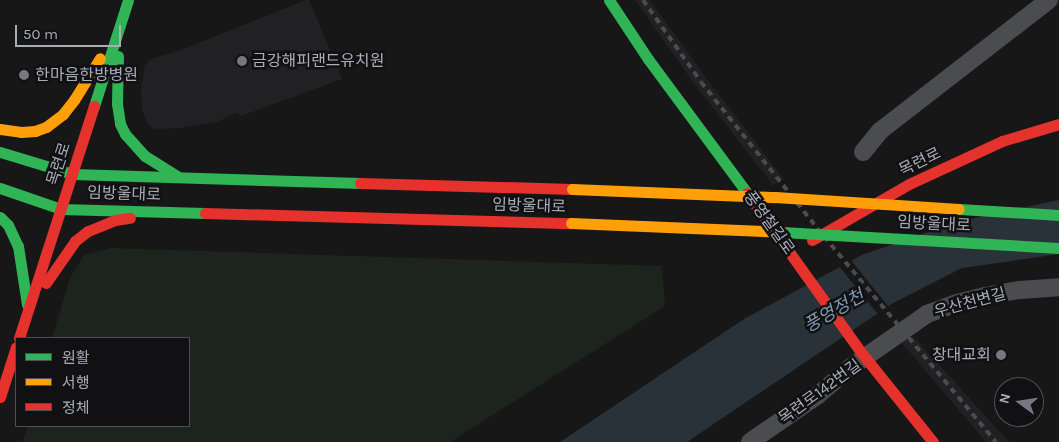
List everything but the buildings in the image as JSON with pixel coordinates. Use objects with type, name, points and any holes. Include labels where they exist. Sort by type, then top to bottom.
[{"type":"main road","name":"목련로","points":[[19,337],[128,0]]},
{"type":"main road","name":"풍영철길로","points":[[609,0],[648,59],[786,246],[863,355],[933,442]]},
{"type":"main road","points":[[0,130],[35,131],[46,127],[63,114],[74,100],[119,27]]},
{"type":"main road","points":[[119,27],[117,104],[120,124],[134,146],[178,177]]},
{"type":"main road","name":"목련로","points":[[726,165],[742,170],[802,246],[909,184],[1002,141],[1059,124]]},
{"type":"main road","name":"임방울대로","points":[[0,152],[73,174],[775,197],[1059,215]]},
{"type":"main road","name":"임방울대로","points":[[0,188],[61,209],[571,223],[784,232],[1059,248]]},
{"type":"main road","points":[[28,312],[66,252],[75,241],[88,231],[115,220],[167,212]]},
{"type":"main road","points":[[0,217],[8,225],[18,246],[28,312]]},
{"type":"main road","points":[[0,397],[15,351]]},
{"type":"street","points":[[863,152],[880,131],[1049,0]]},
{"type":"street","name":"우산천변길","points":[[863,355],[927,314],[941,308],[985,296],[1020,290],[1059,287]]},
{"type":"street","name":"목련로142번길","points":[[750,442],[818,395],[863,355]]},
{"type":"shaded area","name":"금강해피랜드유치원","points":[[309,0],[342,79],[241,116],[236,113],[219,121],[181,128],[155,129],[148,125],[142,109],[141,89],[145,65],[153,58],[181,50]]},
{"type":"shaded area","points":[[635,0],[650,0],[706,78],[783,178],[773,185],[695,85]]},
{"type":"shaded area","points":[[111,248],[662,266],[665,306],[450,442],[23,442],[28,427],[190,427],[190,337],[52,337],[70,278],[84,255]]},
{"type":"shaded area","points":[[913,336],[1009,442],[986,442],[901,342]]},
{"type":"water","name":"풍영정천","points":[[1059,200],[1059,254],[962,268],[893,303],[687,442],[560,442],[744,319],[862,255],[957,222]]},
{"type":"pier","points":[[850,259],[890,308],[880,316],[840,267]]},
{"type":"railway","points":[[643,0],[701,82],[817,228],[996,442]]},
{"type":"traffic: fast","points":[[94,106],[128,0]]},
{"type":"traffic: fast","points":[[609,0],[648,59],[747,193]]},
{"type":"traffic: fast","points":[[118,56],[117,104],[120,124],[125,134],[145,156],[178,177]]},
{"type":"traffic: fast","points":[[0,152],[73,174],[360,183]]},
{"type":"traffic: fast","points":[[0,188],[61,209],[205,213]]},
{"type":"traffic: fast","points":[[959,209],[1059,215]]},
{"type":"traffic: fast","points":[[0,217],[8,225],[18,246],[27,304]]},
{"type":"traffic: fast","points":[[782,232],[1059,248]]},
{"type":"traffic: slow","points":[[0,129],[21,132],[35,131],[46,127],[63,114],[74,100],[100,58]]},
{"type":"traffic: slow","points":[[572,189],[775,197],[959,209]]},
{"type":"traffic: slow","points":[[571,223],[782,232]]},
{"type":"traffic: jam","points":[[19,337],[94,106]]},
{"type":"traffic: jam","points":[[812,240],[909,184],[1002,141],[1059,124]]},
{"type":"traffic: jam","points":[[360,183],[572,189]]},
{"type":"traffic: jam","points":[[747,193],[860,351],[933,442]]},
{"type":"traffic: jam","points":[[205,213],[571,223]]},
{"type":"traffic: jam","points":[[46,283],[75,241],[88,231],[115,220],[130,218]]},
{"type":"traffic: jam","points":[[0,397],[15,350]]},
{"type":"place","name":"금강해피랜드유치원","points":[[242,61]]},
{"type":"place","name":"한마음한방병원","points":[[24,75]]},
{"type":"place","name":"창대교회","points":[[1001,355]]}]
